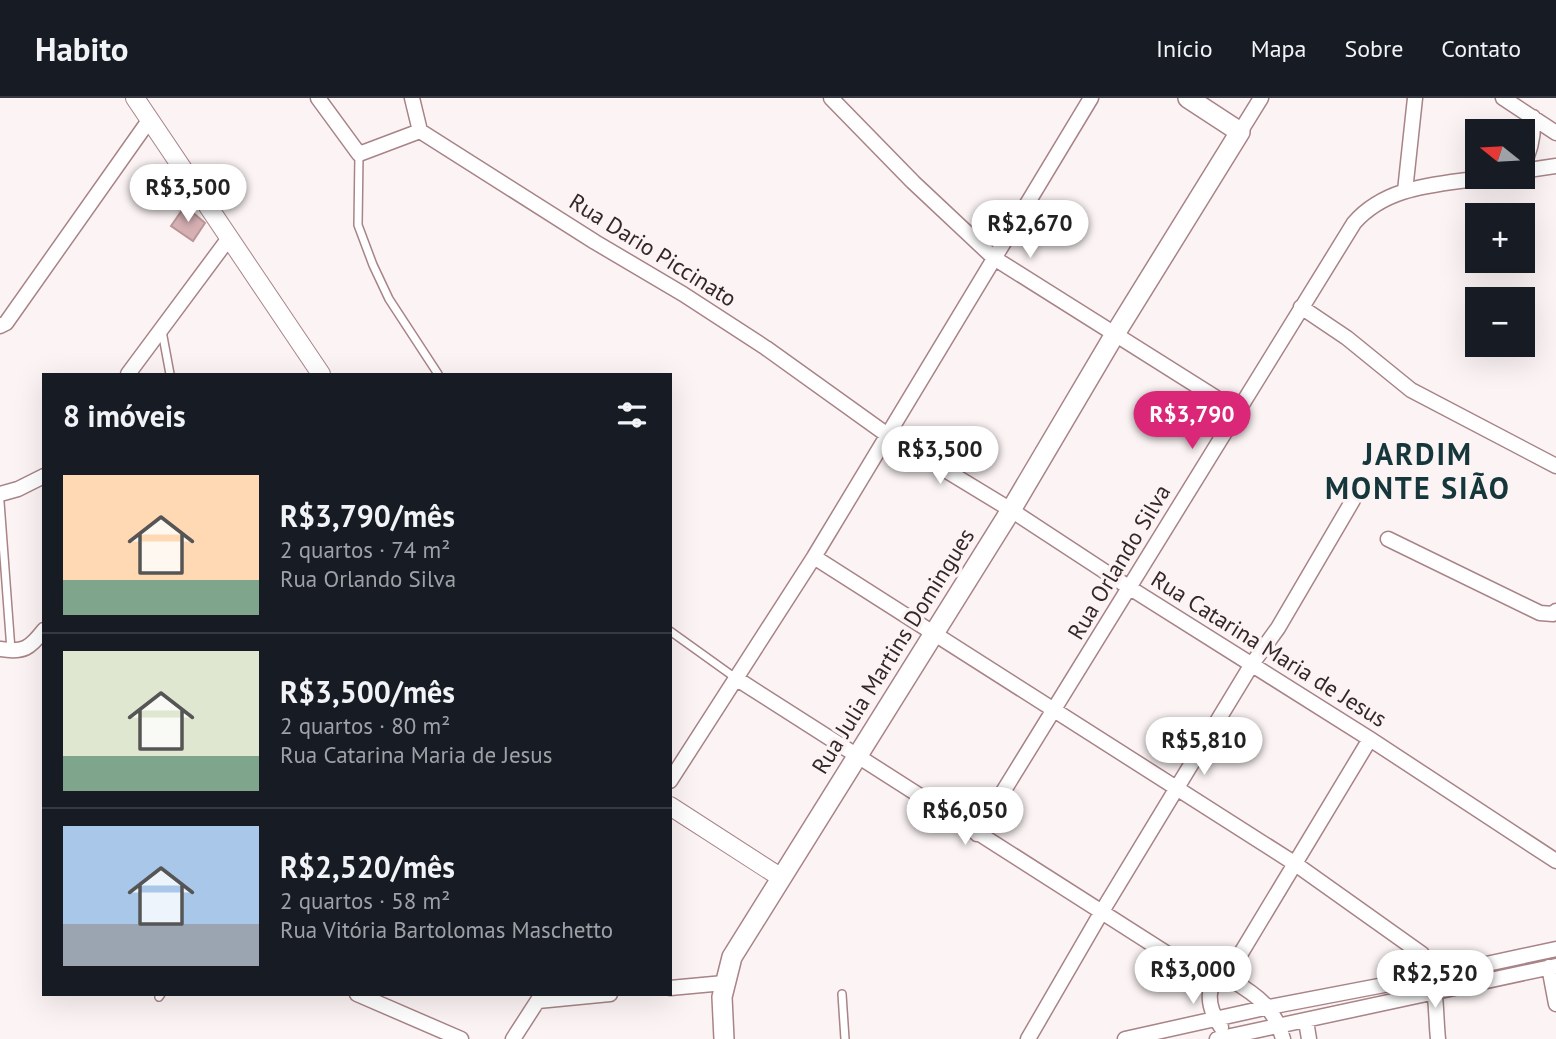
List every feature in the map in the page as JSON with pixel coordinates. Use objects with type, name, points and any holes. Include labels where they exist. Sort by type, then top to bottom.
[{"type":"main road","points":[[1188,98],[1240,132]]},
{"type":"main road","name":"Rua Julia Martins Domingues","points":[[724,1039],[722,997],[732,957],[1011,510],[1115,334],[1240,132]]},
{"type":"street","points":[[135,98],[320,373]]},
{"type":"street","points":[[318,98],[359,154],[420,131],[412,98]]},
{"type":"street","points":[[831,98],[913,183],[993,258],[1237,411]]},
{"type":"street","points":[[672,778],[814,556],[1091,98]]},
{"type":"street","points":[[1240,132],[1261,98]]},
{"type":"street","points":[[1405,191],[1415,98]]},
{"type":"street","points":[[1503,98],[1556,133]]},
{"type":"street","points":[[0,327],[6,323],[150,118]]},
{"type":"street","name":"Rua Dario Piccinato","points":[[420,131],[595,242],[683,293],[886,434]]},
{"type":"street","points":[[1535,168],[1556,166]]},
{"type":"street","name":"Rua Orlando Silva","points":[[977,834],[1301,307],[1361,215],[1383,198],[1405,191],[1465,181]]},
{"type":"street","points":[[129,373],[229,237]]},
{"type":"street","points":[[1301,307],[1347,338],[1411,390],[1556,467]]},
{"type":"street","name":"Rua Catarina Maria de Jesus","points":[[886,434],[1011,510],[1130,589],[1370,739],[1556,862]]},
{"type":"street","points":[[0,494],[18,489],[42,477]]},
{"type":"street","points":[[1028,1039],[1101,913],[1252,664],[1278,628],[1353,500]]},
{"type":"street","points":[[1388,539],[1539,613],[1553,614],[1556,611]]},
{"type":"street","points":[[814,556],[1294,863],[1422,954],[1431,976],[1438,1039]]},
{"type":"street","points":[[6,650],[31,646],[42,632]]},
{"type":"street","points":[[737,679],[1101,913],[1219,981],[1232,980],[1269,1007],[1281,1032]]},
{"type":"street","points":[[1370,739],[1210,992],[1210,1004],[1222,1038],[1281,1032],[1306,1021],[1553,967],[1556,1004]]},
{"type":"street","points":[[672,807],[780,877]]},
{"type":"street","points":[[1125,1039],[1556,948]]},
{"type":"street","points":[[672,988],[724,983]]},
{"type":"street","points":[[362,996],[461,1039]]},
{"type":"street","points":[[513,1039],[540,998],[575,996]]},
{"type":"street","points":[[1306,1021],[1309,1039]]},
{"type":"lane","points":[[359,154],[358,225],[389,299],[437,373]]},
{"type":"lane","points":[[162,331],[170,373]]},
{"type":"lane","points":[[0,502],[6,650]]},
{"type":"lane","points":[[672,632],[737,679]]},
{"type":"lane","points":[[842,994],[845,1039]]},
{"type":"building","points":[[185,206],[205,223],[193,241],[171,226]]},
{"type":"district","name":"JARDIM MONTE SIÃO","points":[[1418,472]]}]
